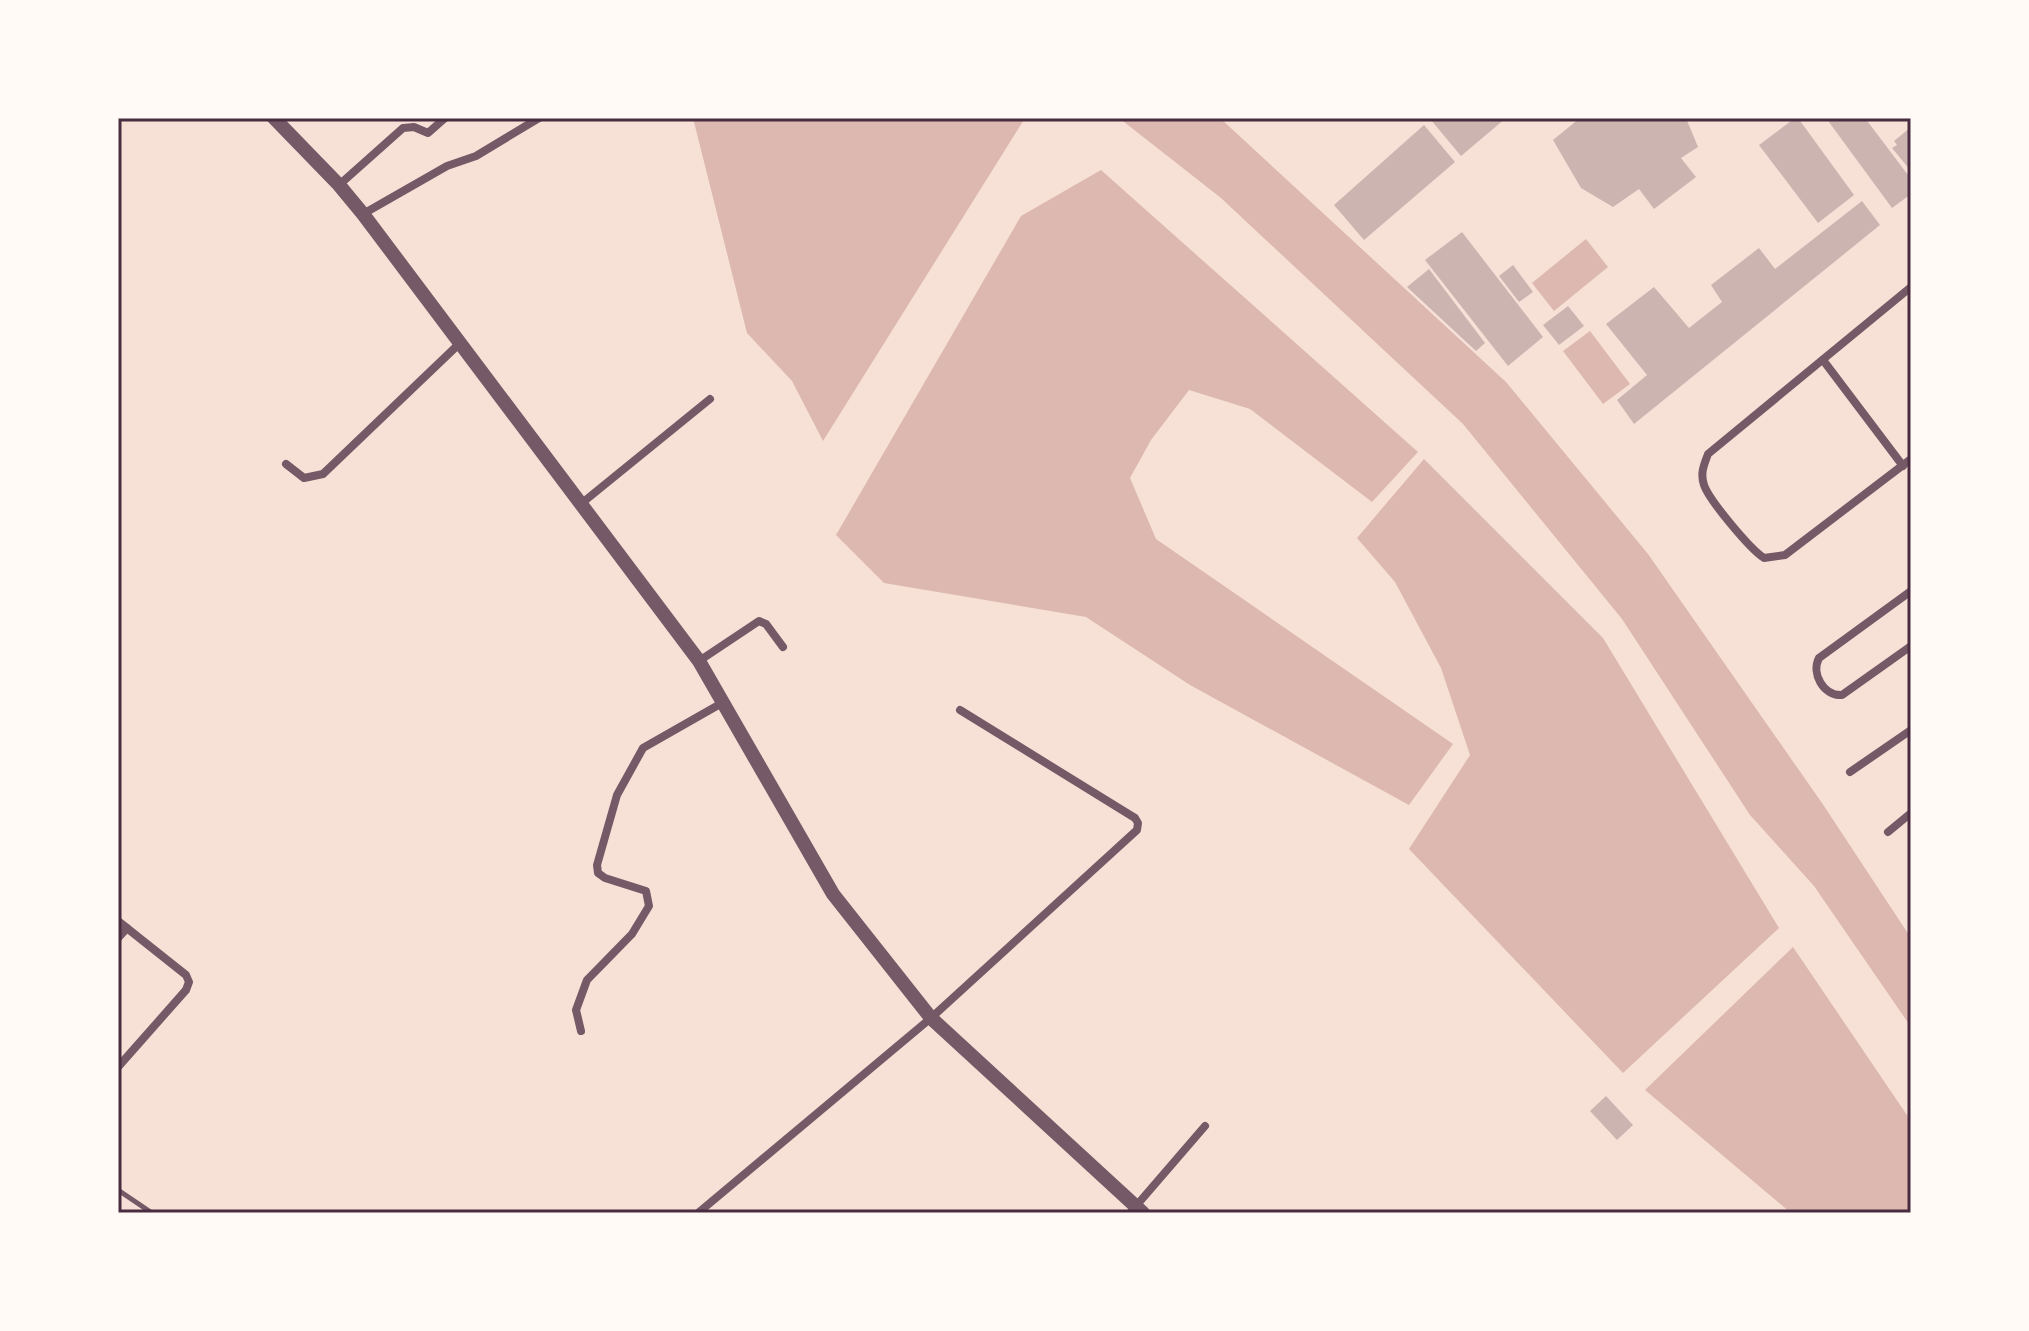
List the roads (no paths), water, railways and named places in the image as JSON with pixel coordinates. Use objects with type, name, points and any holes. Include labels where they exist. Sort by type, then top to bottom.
[{"type":"street","points":[[274,118],[363,214],[699,661],[833,894],[931,1018],[1136,1211],[1205,1126]]},
{"type":"street","points":[[339,185],[403,128],[414,127],[428,133],[445,118]]},
{"type":"street","points":[[363,214],[447,166],[476,156],[539,118]]},
{"type":"street","points":[[1823,360],[1907,462],[1785,555],[1764,558],[1752,551],[1704,487],[1702,472],[1708,454],[1911,287]]},
{"type":"street","points":[[286,464],[304,478],[323,474],[460,343]]},
{"type":"street","points":[[582,503],[710,399]]},
{"type":"street","points":[[1911,591],[1819,658],[1815,673],[1826,690],[1834,696],[1842,695],[1911,646]]},
{"type":"street","points":[[699,661],[759,621],[766,624],[783,647]]},
{"type":"street","points":[[581,1031],[576,1010],[587,980],[632,934],[649,906],[646,891],[598,873],[597,865],[617,795],[643,748],[722,703]]},
{"type":"street","points":[[698,1213],[931,1018],[1138,826],[1135,818],[960,710]]},
{"type":"street","points":[[1850,772],[1911,730]]},
{"type":"street","points":[[1888,832],[1911,813]]},
{"type":"street","points":[[118,921],[186,975],[189,982],[186,990],[118,1067]]},
{"type":"street","points":[[118,938],[127,928]]},
{"type":"lane","points":[[118,1190],[152,1213]]}]
